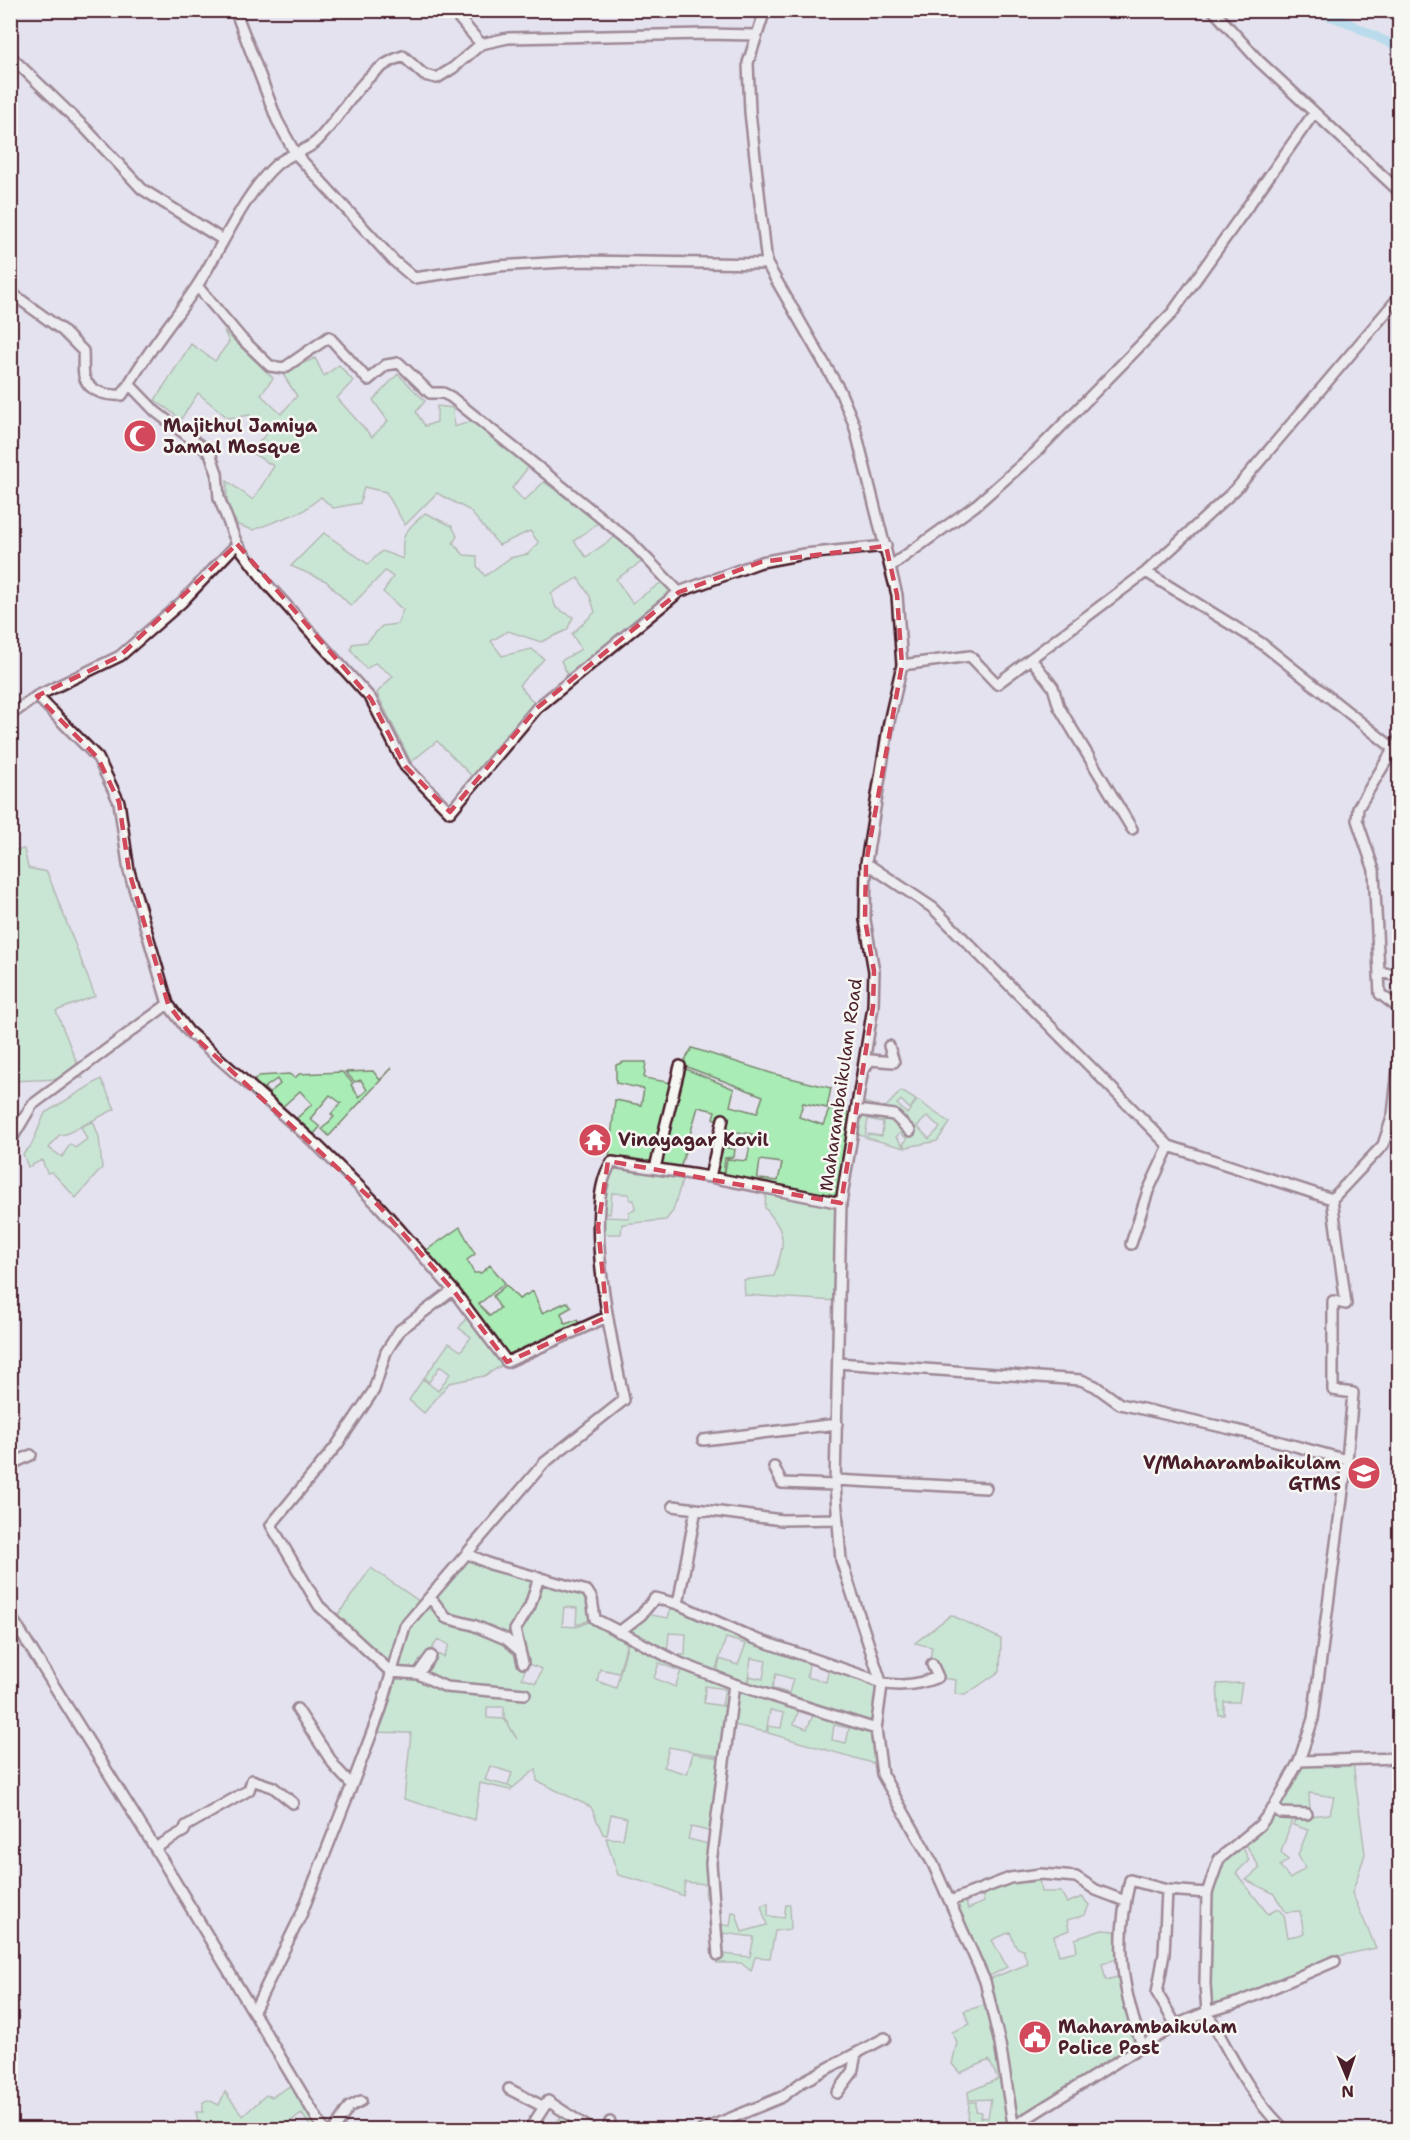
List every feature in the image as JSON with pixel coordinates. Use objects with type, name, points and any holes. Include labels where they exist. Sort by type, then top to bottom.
[{"type":"street","points":[[235,10],[277,120],[296,153],[394,261],[414,278],[498,266],[581,261],[766,264]]},
{"type":"street","points":[[452,10],[481,44]]},
{"type":"street","name":"Maharambaikulam Road","points":[[765,10],[748,63],[750,112],[766,264],[839,389],[854,424],[897,595],[902,665],[889,722],[866,863],[865,920],[874,971],[873,1007],[840,1203],[845,1215],[835,1483],[841,1560],[882,1685],[876,1729],[882,1774],[933,1864],[985,1980],[1000,2044],[1014,2128]]},
{"type":"street","points":[[1213,10],[1258,60],[1400,192]]},
{"type":"street","points":[[10,292],[62,330],[83,351],[83,378],[91,387],[109,396],[122,395],[145,357],[197,286],[257,188],[278,163],[316,143],[350,97],[387,61],[404,56],[424,75],[437,78],[453,68],[481,44],[508,38],[756,35]]},
{"type":"street","points":[[10,56],[86,129],[142,189],[224,240]]},
{"type":"street","points":[[891,566],[976,504],[1036,452],[1172,313],[1314,113]]},
{"type":"street","points":[[197,286],[241,338],[270,366],[284,368],[329,337],[368,380],[386,365],[399,363],[430,393],[443,393],[451,396],[631,542],[679,592]]},
{"type":"street","points":[[902,665],[970,656],[997,684],[1032,660],[1146,572],[1236,489],[1400,296]]},
{"type":"street","points":[[129,384],[156,412],[210,453],[217,473],[219,498],[237,544],[267,584],[371,699],[405,766],[450,812],[537,708],[679,592],[761,562],[804,554],[886,546]]},
{"type":"street","points":[[10,715],[37,696],[120,656],[182,602],[237,544]]},
{"type":"street","points":[[1146,572],[1261,643],[1393,748]]},
{"type":"street","points":[[1032,660],[1053,687],[1059,707],[1132,829]]},
{"type":"street","points":[[37,696],[98,759],[119,802],[129,871],[168,1004],[196,1039],[317,1144],[380,1206],[453,1290],[507,1362],[606,1317]]},
{"type":"street","points":[[1400,738],[1358,808],[1357,820],[1374,870],[1380,994],[1400,1009]]},
{"type":"street","points":[[866,863],[933,908],[1169,1146],[1332,1199]]},
{"type":"street","points":[[1379,972],[1400,976]]},
{"type":"street","points":[[10,1142],[32,1105],[168,1004]]},
{"type":"street","points":[[862,1073],[870,1060],[894,1062],[889,1046]]},
{"type":"street","points":[[1332,1199],[1383,1145],[1393,1115],[1400,1050]]},
{"type":"street","points":[[655,1168],[680,1066]]},
{"type":"street","points":[[857,1110],[894,1115],[910,1131]]},
{"type":"street","points":[[710,1177],[723,1119]]},
{"type":"street","points":[[1131,1244],[1148,1191],[1169,1146]]},
{"type":"street","points":[[254,2011],[301,1915],[352,1785],[381,1709],[405,1626],[544,1463],[624,1400],[606,1317],[598,1227],[606,1170],[612,1162],[655,1168],[840,1203]]},
{"type":"street","points":[[1285,2130],[1269,2115],[1241,2076],[1207,2012],[1205,1984],[1207,1893],[1219,1859],[1260,1825],[1274,1808],[1299,1761],[1313,1719],[1347,1460],[1353,1393],[1333,1390],[1333,1301],[1346,1304],[1332,1199]]},
{"type":"street","points":[[453,1290],[400,1330],[386,1352],[374,1390],[337,1445],[271,1525],[319,1606],[391,1672],[418,1674],[446,1687],[525,1694]]},
{"type":"street","points":[[838,1363],[1081,1380],[1095,1386],[1120,1404],[1240,1431],[1347,1460]]},
{"type":"street","points":[[704,1440],[837,1424]]},
{"type":"street","points":[[10,1465],[31,1455]]},
{"type":"street","points":[[774,1467],[782,1483],[986,1488]]},
{"type":"street","points":[[673,1506],[782,1520],[837,1519]]},
{"type":"street","points":[[678,1604],[696,1509]]},
{"type":"street","points":[[468,1554],[587,1591],[592,1599],[595,1619],[680,1663],[734,1684],[876,1729]]},
{"type":"street","points":[[523,1664],[515,1630],[530,1606],[539,1577]]},
{"type":"street","points":[[430,1597],[446,1618],[473,1624],[506,1639],[520,1651]]},
{"type":"street","points":[[619,1632],[640,1615],[655,1598],[678,1604],[753,1638],[867,1677],[882,1685],[926,1682],[938,1677],[932,1664]]},
{"type":"street","points":[[10,1615],[155,1848],[324,2130]]},
{"type":"street","points":[[418,1674],[431,1656]]},
{"type":"street","points":[[718,1955],[711,1863],[734,1684]]},
{"type":"street","points":[[297,1709],[336,1768],[352,1785]]},
{"type":"street","points":[[1299,1761],[1400,1758]]},
{"type":"street","points":[[155,1848],[184,1831],[186,1826],[249,1790],[252,1780],[273,1787],[293,1803]]},
{"type":"street","points":[[1274,1808],[1281,1813],[1307,1814]]},
{"type":"street","points":[[950,1901],[1010,1878],[1041,1874],[1076,1877],[1096,1890],[1125,1901]]},
{"type":"street","points":[[1143,2045],[1130,2010],[1120,1947],[1125,1901],[1130,1880],[1167,1890],[1207,1893]]},
{"type":"street","points":[[1167,1890],[1164,1954],[1158,1993],[1176,2025]]},
{"type":"street","points":[[1014,2128],[1176,2025],[1240,2002],[1335,1961]]},
{"type":"street","points":[[702,2130],[782,2097],[802,2082],[885,2038]]},
{"type":"street","points":[[837,2093],[852,2073],[856,2054]]},
{"type":"street","points":[[509,2089],[544,2107]]},
{"type":"street","points":[[529,2130],[548,2101],[592,2130]]},
{"type":"street","points":[[334,2130],[349,2107],[362,2102]]},
{"type":"highlighted area","points":[[237,544],[371,699],[405,766],[450,812],[537,708],[679,592],[761,562],[886,546],[897,595],[902,665],[866,863],[865,920],[874,971],[873,1007],[841,1203],[608,1161],[598,1227],[607,1317],[507,1362],[453,1290],[379,1206],[188,1031],[168,1004],[129,871],[119,802],[98,758],[37,696],[120,656]]},
{"type":"green space","points":[[224,331],[273,378],[261,395],[281,414],[297,396],[282,373],[315,358],[324,376],[339,365],[353,381],[337,398],[372,437],[388,421],[373,400],[398,374],[425,401],[416,412],[425,426],[437,422],[437,406],[453,408],[454,427],[473,421],[530,465],[512,488],[524,501],[544,482],[599,522],[574,541],[586,557],[615,537],[643,561],[616,579],[632,603],[662,582],[671,592],[568,675],[561,661],[581,649],[572,634],[595,612],[590,596],[578,578],[551,593],[556,608],[573,617],[567,630],[541,642],[508,631],[491,641],[502,656],[532,649],[544,659],[519,685],[534,703],[492,753],[475,779],[437,741],[411,762],[377,693],[393,676],[375,663],[366,669],[351,650],[352,644],[367,642],[382,626],[397,624],[403,610],[383,592],[393,577],[385,571],[351,606],[326,581],[291,566],[324,533],[368,564],[382,551],[403,559],[403,543],[406,533],[425,513],[452,526],[457,536],[453,543],[464,555],[477,556],[477,566],[485,576],[510,558],[528,554],[539,543],[530,531],[499,545],[469,510],[437,493],[405,525],[386,492],[364,487],[360,503],[333,508],[321,497],[303,511],[253,530],[238,525],[227,508],[227,481],[253,500],[274,466],[250,452],[269,431],[250,415],[228,418],[198,393],[181,419],[155,400],[191,344],[215,361],[229,342]]},
{"type":"green space","points":[[24,849],[28,868],[47,872],[95,996],[56,1011],[83,1078],[11,1081],[10,891],[14,891],[15,880],[11,875],[11,851]]},
{"type":"green space","points":[[692,1048],[774,1074],[831,1088],[827,1108],[803,1103],[799,1117],[823,1125],[829,1110],[854,1113],[839,1201],[759,1184],[760,1179],[778,1181],[782,1163],[760,1160],[757,1183],[724,1178],[727,1159],[747,1161],[752,1134],[729,1131],[727,1148],[735,1149],[734,1157],[725,1158],[723,1178],[712,1176],[719,1121],[713,1118],[715,1111],[698,1107],[680,1169],[657,1166],[681,1067],[734,1089],[730,1106],[757,1113],[763,1096],[682,1065]]},
{"type":"green space","points":[[624,1062],[646,1062],[644,1078],[673,1083],[653,1166],[609,1158],[615,1100],[641,1105],[644,1089],[616,1083],[616,1065]]},
{"type":"green space","points":[[392,1068],[329,1136],[322,1129],[334,1117],[331,1114],[341,1103],[330,1095],[310,1119],[320,1127],[313,1135],[322,1144],[295,1120],[312,1104],[300,1091],[280,1109],[262,1092],[265,1089],[269,1093],[280,1084],[277,1079],[261,1090],[252,1083],[259,1076],[289,1074],[295,1078],[299,1074],[342,1072],[353,1083],[351,1085],[359,1097],[367,1090],[361,1080],[355,1082],[345,1072],[373,1071],[380,1080]]},
{"type":"green space","points":[[101,1079],[115,1109],[66,1134],[59,1135],[49,1148],[62,1157],[70,1144],[75,1148],[87,1139],[81,1127],[93,1121],[99,1137],[102,1168],[76,1198],[52,1172],[47,1173],[42,1160],[28,1167],[23,1154],[31,1146],[45,1113]]},
{"type":"green space","points":[[901,1091],[916,1100],[910,1109],[901,1100],[897,1104],[907,1114],[917,1100],[950,1123],[937,1141],[907,1147],[903,1144],[907,1139],[900,1133],[896,1137],[905,1148],[867,1138],[868,1134],[882,1136],[883,1122],[868,1119],[865,1137],[854,1133],[858,1112],[894,1114],[858,1109],[859,1101],[885,1108]],"holes":[[[928,1116],[940,1128],[929,1139],[917,1126]]]},
{"type":"green space","points":[[613,1163],[684,1174],[673,1211],[666,1220],[622,1224],[621,1234],[601,1234],[602,1217],[629,1218],[629,1212],[635,1210],[634,1200],[630,1200],[629,1194],[612,1193],[610,1214],[602,1213],[607,1170]]},
{"type":"green space","points":[[766,1190],[839,1204],[837,1301],[745,1295],[744,1280],[774,1276],[782,1248],[781,1233],[773,1217],[765,1208]]},
{"type":"green space","points":[[460,1227],[475,1254],[467,1260],[474,1273],[481,1273],[490,1265],[505,1283],[479,1304],[490,1316],[500,1308],[493,1296],[506,1285],[519,1299],[533,1291],[542,1313],[567,1302],[572,1307],[561,1313],[565,1324],[577,1320],[580,1325],[509,1359],[424,1252]]},
{"type":"green space","points":[[469,1314],[506,1363],[484,1376],[449,1383],[424,1413],[409,1400],[423,1379],[438,1391],[450,1374],[440,1366],[429,1382],[424,1378],[449,1343],[461,1351],[471,1337],[459,1328]]},
{"type":"green space","points":[[468,1556],[537,1579],[529,1605],[514,1631],[521,1665],[526,1667],[522,1678],[536,1683],[542,1669],[525,1663],[517,1631],[531,1607],[540,1579],[585,1592],[591,1600],[593,1619],[576,1625],[577,1608],[564,1607],[562,1626],[576,1627],[594,1620],[628,1638],[619,1673],[600,1669],[597,1681],[616,1688],[629,1639],[682,1666],[680,1671],[659,1663],[654,1678],[675,1687],[683,1666],[732,1686],[729,1706],[722,1705],[725,1689],[705,1686],[704,1703],[729,1707],[723,1757],[669,1747],[664,1767],[687,1774],[693,1753],[723,1759],[713,1832],[691,1827],[688,1839],[712,1845],[712,1898],[705,1898],[706,1884],[685,1882],[683,1896],[663,1887],[618,1875],[606,1838],[623,1839],[627,1818],[611,1814],[607,1835],[603,1834],[591,1807],[537,1781],[536,1769],[510,1790],[480,1783],[475,1820],[404,1799],[411,1733],[373,1732],[391,1673],[417,1675],[446,1689],[526,1696],[526,1692],[446,1686],[420,1673],[432,1652],[444,1657],[449,1645],[438,1639],[417,1673],[392,1670],[407,1627],[430,1600],[446,1620],[473,1626],[512,1647],[514,1645],[507,1638],[473,1624],[447,1617],[432,1597]],"holes":[[[487,1707],[504,1707],[504,1717],[517,1739],[504,1719],[487,1718]],[[490,1766],[512,1773],[508,1785],[512,1787],[485,1780]]]},
{"type":"green space","points":[[371,1568],[423,1604],[404,1625],[390,1669],[335,1619]]},
{"type":"green space","points":[[651,1606],[650,1615],[668,1618],[671,1606],[828,1668],[809,1663],[807,1677],[826,1682],[830,1664],[881,1686],[875,1727],[773,1692],[774,1689],[789,1693],[793,1679],[776,1674],[771,1691],[750,1685],[749,1676],[763,1679],[766,1661],[751,1658],[747,1685],[716,1676],[720,1659],[738,1665],[746,1644],[726,1638],[714,1675],[668,1654],[685,1655],[686,1634],[669,1633],[667,1653],[621,1633]]},
{"type":"green space","points":[[951,1615],[1001,1639],[1000,1671],[965,1695],[955,1694],[956,1680],[942,1678],[934,1662],[930,1660],[932,1647],[915,1643]]},
{"type":"green space","points":[[1242,1683],[1239,1702],[1224,1702],[1224,1715],[1219,1715],[1217,1684]]},
{"type":"green space","points":[[734,1686],[800,1707],[794,1724],[807,1729],[815,1711],[850,1722],[848,1728],[834,1725],[832,1740],[846,1743],[851,1722],[875,1730],[879,1765],[768,1733],[768,1726],[781,1728],[784,1713],[770,1710],[766,1732],[730,1724]]},
{"type":"green space","points":[[1353,1763],[1365,1854],[1352,1893],[1376,1948],[1334,1957],[1236,1999],[1210,2006],[1210,1894],[1222,1862],[1242,1846],[1249,1860],[1236,1873],[1268,1914],[1278,1909],[1284,1915],[1288,1937],[1304,1934],[1300,1911],[1286,1912],[1273,1893],[1246,1880],[1260,1868],[1245,1843],[1273,1811],[1292,1820],[1281,1852],[1288,1860],[1280,1866],[1290,1879],[1305,1868],[1298,1855],[1308,1830],[1293,1825],[1296,1817],[1330,1814],[1334,1797],[1309,1793],[1310,1812],[1292,1812],[1277,1806],[1300,1765]]},
{"type":"green space","points":[[1039,1877],[1041,1892],[1061,1892],[1067,1903],[1082,1897],[1089,1905],[1085,1915],[1067,1920],[1069,1930],[1054,1936],[1059,1955],[1077,1951],[1075,1939],[1102,1930],[1115,1931],[1119,1958],[1102,1964],[1106,1980],[1121,1976],[1140,2044],[1015,2123],[987,1980],[1028,1964],[1023,1950],[1016,1947],[1010,1932],[992,1940],[1007,1967],[986,1978],[952,1902],[964,1897],[968,1909],[984,1902],[982,1892],[1010,1881]]},
{"type":"green space","points":[[768,1903],[768,1916],[784,1918],[786,1905],[790,1905],[791,1929],[775,1931],[770,1958],[755,1957],[751,1971],[741,1963],[717,1963],[716,1957],[723,1954],[750,1957],[754,1937],[724,1933],[721,1951],[717,1924],[730,1926],[732,1912],[736,1913],[742,1932],[767,1925],[761,1906]]},
{"type":"green space","points":[[989,2004],[1012,2125],[968,2122],[969,2102],[976,2102],[976,2111],[981,2112],[980,2117],[988,2118],[991,2099],[969,2100],[968,2092],[998,2079],[989,2060],[960,2073],[952,2064],[957,2042],[952,2032],[970,2024],[964,2011]]},
{"type":"green space","points":[[295,2083],[321,2129],[312,2129],[302,2114],[285,2124],[287,2129],[190,2130],[198,2122],[196,2112],[203,2112],[203,2102],[208,2100],[219,2105],[225,2092],[243,2116],[266,2095],[272,2097]]},
{"type":"green space","points":[[563,2115],[575,2121],[569,2129],[532,2130],[540,2119],[551,2128]]},
{"type":"waterway","points":[[1312,10],[1346,22],[1400,48]]},
{"type":"place","name":"Majithul Jamiya Jamal Mosque","points":[[140,436]]},
{"type":"place","name":"Vinayagar Kovil","points":[[595,1140]]},
{"type":"place","name":"V/Maharambaikulam GTMS","points":[[1364,1473]]},
{"type":"place","name":"Maharambaikulam Police Post","points":[[1035,2037]]}]
